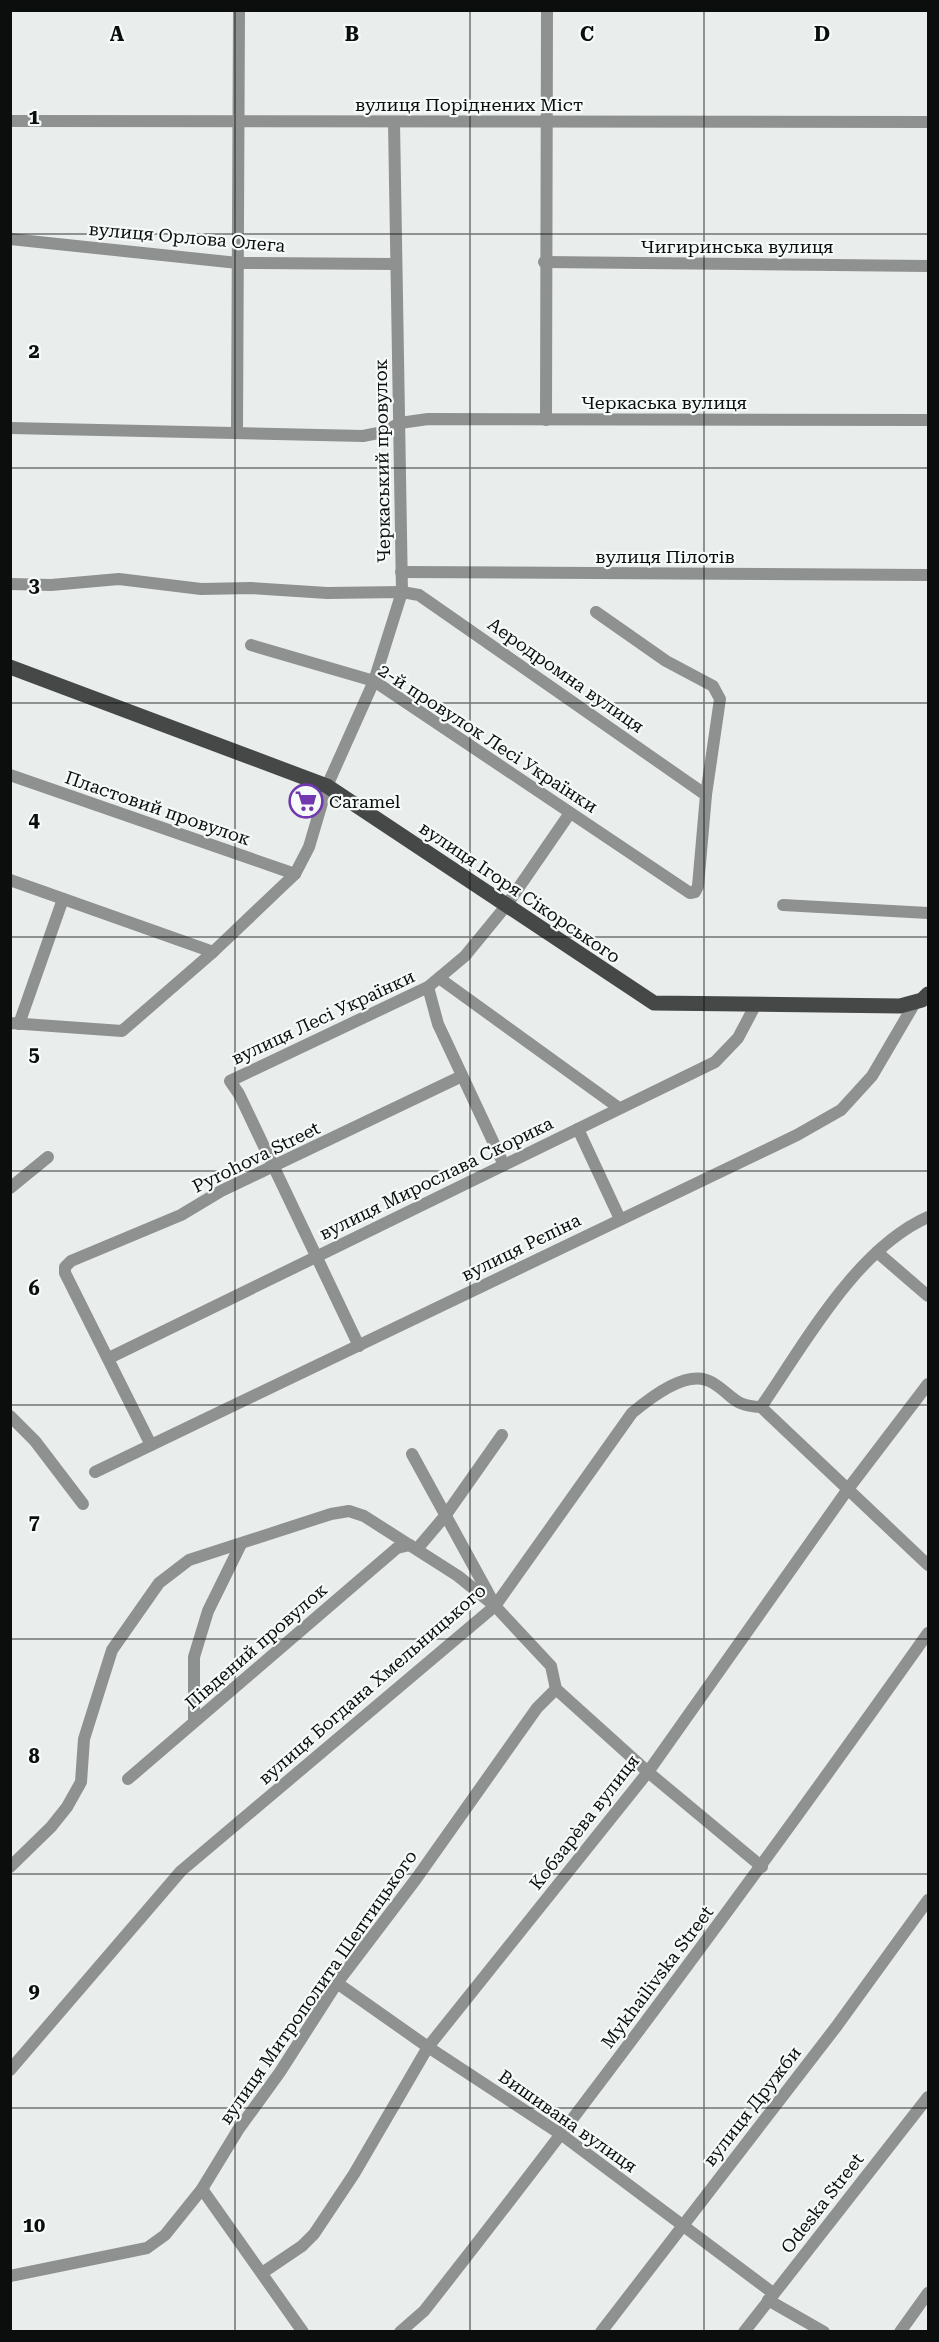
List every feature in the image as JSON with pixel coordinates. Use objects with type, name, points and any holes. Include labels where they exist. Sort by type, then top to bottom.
[{"type":"main road","name":"вулиця Ігоря Сікорського","points":[[10,667],[327,786],[654,1003],[900,1006],[922,998]]},
{"type":"street","points":[[237,433],[239,10]]},
{"type":"street","points":[[546,420],[544,262],[548,10]]},
{"type":"street","name":"вулиця Поріднених Міст","points":[[10,121],[928,122]]},
{"type":"street","name":"Черкаський провулок","points":[[327,786],[374,681],[402,592],[394,122]]},
{"type":"street","name":"вулиця Орлова Олега","points":[[10,239],[238,263],[396,264]]},
{"type":"street","name":"Чигиринська вулиця","points":[[544,262],[928,266]]},
{"type":"street","name":"Черкаська вулиця","points":[[10,428],[363,435],[383,432],[400,423],[428,419],[928,420]]},
{"type":"street","name":"вулиця Пілотів","points":[[401,572],[928,575]]},
{"type":"street","points":[[10,584],[51,585],[119,579],[201,589],[251,588],[327,593],[402,592]]},
{"type":"street","name":"Аеродромна вулиця","points":[[402,592],[419,595],[706,795]]},
{"type":"street","points":[[596,612],[666,661],[713,686],[718,692],[720,699],[706,795]]},
{"type":"street","name":"2-й провулок Лесі Українки","points":[[250,645],[374,681],[690,893],[695,892],[698,886],[706,795]]},
{"type":"street","name":"Пластовий провулок","points":[[10,775],[295,874]]},
{"type":"street","points":[[63,899],[15,1024],[119,1031],[213,952],[295,874],[309,847],[327,786]]},
{"type":"street","name":"вулиця Лесі Українки","points":[[273,1167],[230,1081],[428,987],[465,956],[506,906],[570,813]]},
{"type":"street","points":[[10,880],[213,952]]},
{"type":"street","points":[[783,905],[928,913]]},
{"type":"street","points":[[439,978],[619,1108]]},
{"type":"street","points":[[428,987],[438,1024],[504,1165]]},
{"type":"street","name":"вулиця Рєпіна","points":[[95,1472],[797,1136],[841,1110],[872,1076],[922,998]]},
{"type":"street","name":"вулиця Мирослава Скорика","points":[[109,1358],[715,1062],[738,1038],[756,1004]]},
{"type":"street","name":"Pyrohova Street","points":[[109,1358],[65,1273],[65,1267],[71,1261],[181,1215],[221,1191],[462,1076]]},
{"type":"street","points":[[578,1129],[620,1219]]},
{"type":"street","points":[[10,1188],[48,1157]]},
{"type":"street","points":[[273,1167],[358,1346]]},
{"type":"street","points":[[928,1217],[905,1227],[877,1252],[847,1286],[761,1407],[928,1565]]},
{"type":"street","points":[[877,1252],[928,1296]]},
{"type":"street","points":[[109,1358],[152,1445]]},
{"type":"street","name":"вулиця Богдана Хмельницького","points":[[10,2070],[181,1871],[495,1606],[632,1413],[651,1397],[692,1377],[702,1377],[744,1406],[761,1407]]},
{"type":"street","name":"Кобзарèва вулиця","points":[[262,2273],[296,2251],[314,2234],[354,2174],[428,2048],[648,1772],[848,1489],[928,1384]]},
{"type":"street","points":[[10,1416],[35,1441],[83,1504]]},
{"type":"street","name":"Південий провулок","points":[[128,1779],[397,1548],[413,1547],[445,1516],[502,1435]]},
{"type":"street","points":[[412,1454],[495,1606]]},
{"type":"street","points":[[10,1867],[51,1827],[67,1807],[81,1782],[84,1739],[112,1650],[159,1583],[189,1560],[331,1514],[350,1511],[364,1516],[413,1547],[495,1606],[551,1666],[556,1689],[648,1772],[762,1867]]},
{"type":"street","points":[[194,1722],[194,1657],[208,1611],[241,1544]]},
{"type":"street","name":"Mykhailivska Street","points":[[400,2331],[424,2312],[562,2135],[762,1867],[928,1633]]},
{"type":"street","name":"вулиця Митрополита Шептицького","points":[[10,2276],[147,2248],[165,2235],[202,2189],[238,2130],[280,2072],[337,1983],[416,1879],[537,1708],[556,1689]]},
{"type":"street","name":"вулиця Дружби","points":[[601,2331],[836,2027],[928,1900]]},
{"type":"street","name":"Вишивана вулиця","points":[[337,1983],[428,2048],[562,2135],[682,2225],[771,2296],[824,2331]]},
{"type":"street","name":"Odeska Street","points":[[744,2331],[928,2097]]},
{"type":"street","points":[[202,2189],[303,2331]]},
{"type":"street","points":[[900,2331],[928,2293]]},
{"type":"place","name":"Caramel","points":[[306,801]]}]
